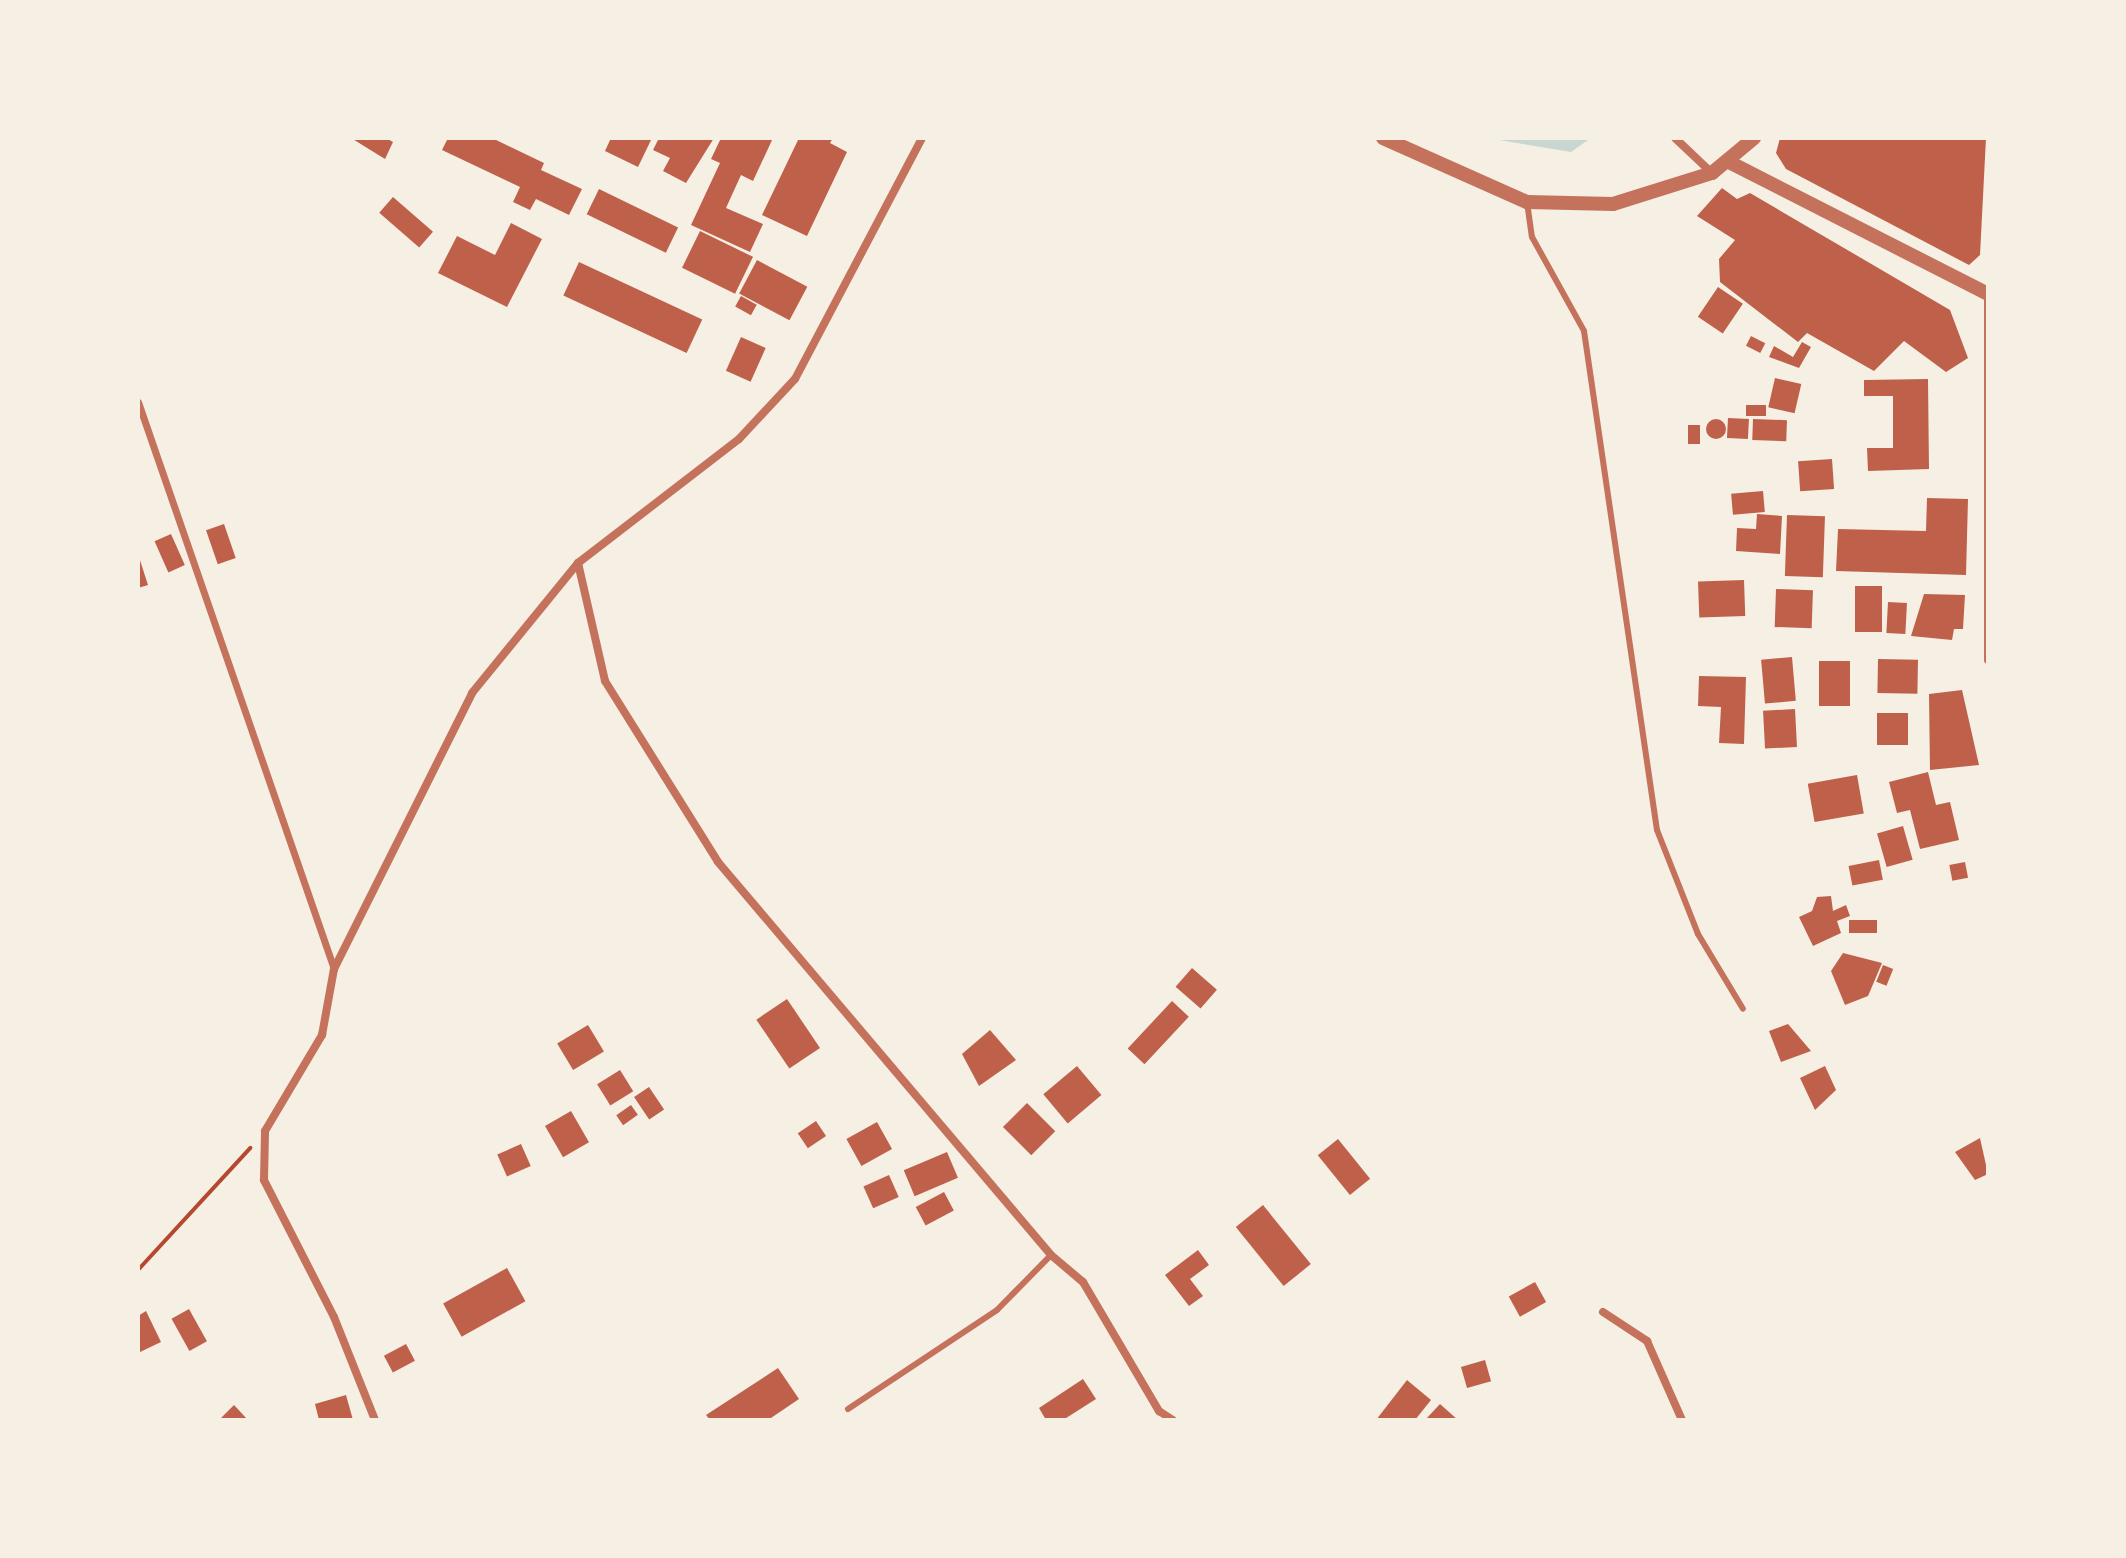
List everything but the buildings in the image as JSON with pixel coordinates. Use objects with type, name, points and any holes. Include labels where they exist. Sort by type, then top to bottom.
[{"type":"street","points":[[375,1420],[334,1317],[264,1180],[265,1131],[322,1035],[334,969],[472,693],[578,563],[739,439],[795,379],[922,138]]},
{"type":"street","points":[[1383,138],[1527,202],[1613,204],[1712,173],[1754,138]]},
{"type":"street","points":[[1675,138],[1712,173]]},
{"type":"street","points":[[1727,161],[1988,294],[1988,660]]},
{"type":"street","points":[[138,402],[334,969]]},
{"type":"street","points":[[578,563],[605,681],[718,862],[1051,1255],[1083,1282],[1159,1411],[1173,1420]]},
{"type":"street","points":[[1603,1312],[1647,1341],[1682,1420]]},
{"type":"lane","points":[[1527,202],[1532,237],[1584,331],[1657,830],[1698,934],[1743,1009]]},
{"type":"lane","points":[[848,1409],[997,1310],[1051,1255]]},
{"type":"path","points":[[138,1270],[265,1131]]},
{"type":"shaded area","points":[[1487,138],[1591,138],[1571,152]]}]
